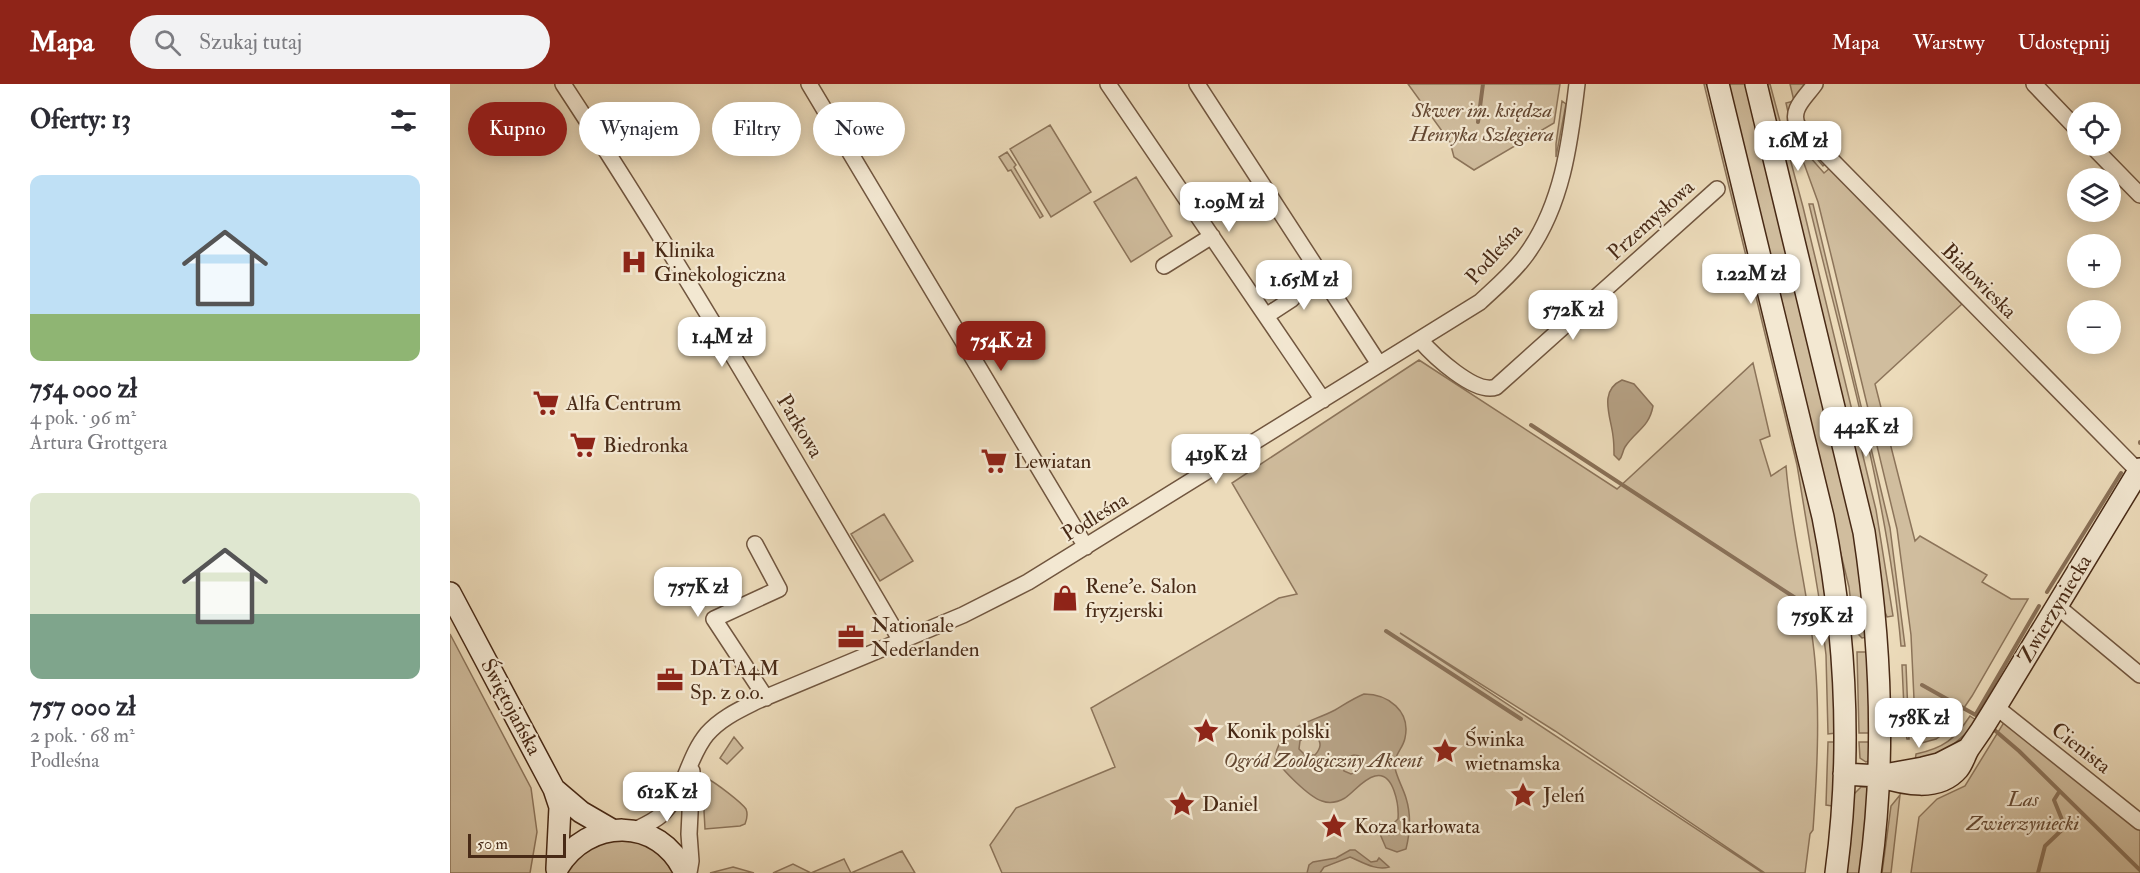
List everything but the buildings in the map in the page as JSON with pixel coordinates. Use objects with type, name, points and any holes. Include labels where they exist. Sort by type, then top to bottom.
[{"type":"main road","points":[[1718,84],[1823,517],[1836,590],[1841,635],[1845,738],[1836,873]]},
{"type":"main road","points":[[1756,84],[1864,532],[1873,593],[1877,636],[1880,738],[1877,812],[1870,873]]},
{"type":"main road","name":"Zwierzyniecka","points":[[1844,774],[1879,776],[1904,784],[1925,784],[1949,776],[1959,768],[1968,749],[2140,471]]},
{"type":"main road","name":"Świętojańska","points":[[453,606],[554,789],[560,807],[556,870]]},
{"type":"main road","points":[[1841,635],[1848,642],[1859,646],[1868,645],[1877,636]]},
{"type":"main road","name":"Świętojańska","points":[[554,789],[581,812],[612,830]]},
{"type":"main road","points":[[556,870],[567,854],[580,842],[596,834],[612,830],[633,831],[648,835],[662,843],[687,873]]},
{"type":"street","name":"Parkowa","points":[[563,84],[617,166],[735,358],[901,641]]},
{"type":"street","points":[[809,84],[1086,547]]},
{"type":"street","points":[[1108,84],[1323,400]]},
{"type":"street","points":[[1197,84],[1379,364]]},
{"type":"street","name":"Podleśna","points":[[633,831],[653,821],[670,805],[678,793],[694,754],[708,734],[729,716],[766,698],[963,615],[1012,591],[1480,302],[1526,256],[1540,234],[1555,202],[1565,165],[1577,84]]},
{"type":"street","name":"Białowieska","points":[[1815,84],[1794,115],[1798,126],[2140,471]]},
{"type":"street","points":[[2034,84],[2067,118]]},
{"type":"street","points":[[2102,156],[2140,195]]},
{"type":"street","name":"Przemysłowa","points":[[1420,340],[1432,354],[1475,385],[1485,389],[1496,387],[1717,189]]},
{"type":"street","points":[[1164,266],[1212,237]]},
{"type":"street","points":[[1266,316],[1292,299],[1285,290]]},
{"type":"street","points":[[755,544],[779,589],[714,619],[766,698]]},
{"type":"street","points":[[2057,606],[2140,675]]},
{"type":"street","name":"Cienista","points":[[1990,716],[2140,822]]},
{"type":"street","points":[[687,873],[691,861],[690,789],[694,754]]},
{"type":"green space","name":"Skwer im. księdza Henryka Szlegiera","points":[[1408,84],[1560,84],[1554,123],[1474,170],[1454,157],[1450,142]]},
{"type":"green space","points":[[1704,84],[1710,84],[1820,544],[1829,606],[1836,733],[1828,734],[1826,655],[1797,465]]},
{"type":"green space","points":[[1726,84],[1749,84],[1860,552],[1867,637],[1862,638],[1854,630],[1849,587]]},
{"type":"green space","points":[[1765,84],[1770,84],[1803,207],[1876,510],[1893,616],[1887,617],[1882,604]]},
{"type":"green space","points":[[1790,84],[1809,84],[1791,110],[1825,164],[1823,166],[1808,148],[1801,150],[1791,126],[1786,103],[1794,101]]},
{"type":"green space","points":[[1562,101],[1566,104],[1556,157],[1556,144]]},
{"type":"green space","points":[[1050,125],[1091,192],[1051,217],[1010,149]]},
{"type":"green space","points":[[1007,152],[1043,216],[1040,218],[1011,170],[1008,171],[999,157]]},
{"type":"green space","points":[[1809,156],[1824,173],[1830,168],[1962,304],[1875,384],[1915,541],[1920,536],[1987,575],[1982,582],[2011,599],[2028,599],[1972,696],[1953,724],[1936,739],[1918,744],[1916,742],[1911,635],[1897,529],[1818,202],[1802,158]]},
{"type":"green space","points":[[1136,177],[1172,236],[1131,262],[1094,202]]},
{"type":"green space","points":[[1809,204],[1813,204],[1890,528],[1905,646],[1901,646],[1895,590],[1875,479]]},
{"type":"green space","name":"Ogród Zoologiczny Akcent","points":[[1419,360],[1617,489],[1753,363],[1770,436],[1760,440],[1771,476],[1786,466],[1815,661],[1818,724],[1817,767],[1813,830],[1810,834],[1805,873],[1765,873],[1555,731],[1400,633],[1763,873],[1002,873],[990,845],[1016,808],[1115,767],[1091,708],[1279,598],[1297,594],[1232,483]]},
{"type":"green space","points":[[884,514],[913,561],[880,581],[851,534]]},
{"type":"green space","points":[[450,634],[531,788],[537,832],[530,873],[450,873]]},
{"type":"green space","points":[[1857,652],[1870,652],[1874,733],[1859,733]]},
{"type":"green space","points":[[1902,665],[1906,665],[1909,739],[1907,739],[1905,730]]},
{"type":"green space","points":[[1891,707],[1895,707],[1897,732],[1888,733]]},
{"type":"green space","points":[[1970,716],[1979,722],[1940,756],[1915,762],[1916,754],[1934,749],[1954,737]]},
{"type":"green space","name":"Las Zwierzyniecki","points":[[2006,719],[2140,827],[2140,873],[1911,873],[1919,817],[1937,799],[1965,786]]},
{"type":"green space","points":[[734,737],[743,748],[727,764],[720,758]]},
{"type":"green space","points":[[1828,742],[1837,742],[1832,806],[1826,805]]},
{"type":"green space","points":[[1859,742],[1873,742],[1871,760],[1866,762],[1860,758]]},
{"type":"green space","points":[[708,779],[746,809],[745,824],[705,829],[704,811]]},
{"type":"green space","points":[[1861,787],[1867,787],[1871,793],[1863,873],[1843,873],[1853,795]]},
{"type":"green space","points":[[1900,795],[1891,873],[1882,873],[1891,806]]},
{"type":"green space","points":[[607,839],[638,842],[654,850],[674,873],[564,873],[572,860]]},
{"type":"green space","points":[[902,851],[915,873],[851,873]]},
{"type":"green space","points":[[844,859],[851,873],[811,873]]},
{"type":"green space","points":[[793,864],[811,873],[773,873]]},
{"type":"green space","points":[[733,867],[754,873],[710,873]]},
{"type":"shaded area","points":[[1622,380],[1634,384],[1653,406],[1648,419],[1625,447],[1619,460],[1614,455],[1608,398],[1610,391]]},
{"type":"shaded area","points":[[1364,694],[1381,697],[1396,706],[1401,712],[1406,728],[1405,738],[1395,763],[1408,804],[1409,830],[1406,849],[1397,852],[1386,848],[1380,834],[1382,829],[1398,819],[1396,798],[1387,779],[1375,776],[1340,801],[1325,802],[1303,789],[1275,758],[1278,747],[1289,732]],"holes":[[[1307,736],[1316,736],[1320,743],[1320,748],[1315,755],[1305,755],[1299,749],[1300,741]],[[1354,755],[1360,756],[1363,762],[1359,771],[1351,774],[1344,771],[1343,765],[1346,759]]]},
{"type":"shaded area","points":[[1350,850],[1355,850],[1371,862],[1379,858],[1389,867],[1374,867],[1350,857],[1324,867],[1320,873],[1307,873],[1309,865],[1313,862],[1336,858]]},
{"type":"waterway","points":[[1478,122],[1483,84]]},
{"type":"waterway","points":[[1531,425],[1800,601]]},
{"type":"waterway","points":[[2047,592],[2121,473]]},
{"type":"waterway","points":[[1976,714],[2039,606]]},
{"type":"waterway","points":[[1386,631],[1521,719]]},
{"type":"waterway","points":[[1922,685],[1981,718]]},
{"type":"waterway","points":[[1991,727],[2019,751],[2140,870]]},
{"type":"waterway","points":[[2038,873],[2045,846],[2065,827],[2054,800],[2059,792]]},
{"type":"place","name":"Klinika Ginekologiczna","points":[[634,262]]},
{"type":"place","name":"Alfa Centrum","points":[[546,403]]},
{"type":"place","name":"Biedronka","points":[[583,445]]},
{"type":"place","name":"Lewiatan","points":[[994,461]]},
{"type":"place","name":"Rene'e. Salon fryzjerski","points":[[1065,598]]},
{"type":"place","name":"Nationale Nederlanden","points":[[851,637]]},
{"type":"place","name":"DATA4M Sp. z o.o.","points":[[670,680]]},
{"type":"place","name":"Konik polski","points":[[1206,731]]},
{"type":"place","name":"Świnka wietnamska","points":[[1445,751]]},
{"type":"place","name":"Jeleń","points":[[1523,795]]},
{"type":"place","name":"Daniel","points":[[1182,804]]},
{"type":"place","name":"Koza karłowata","points":[[1334,826]]}]
